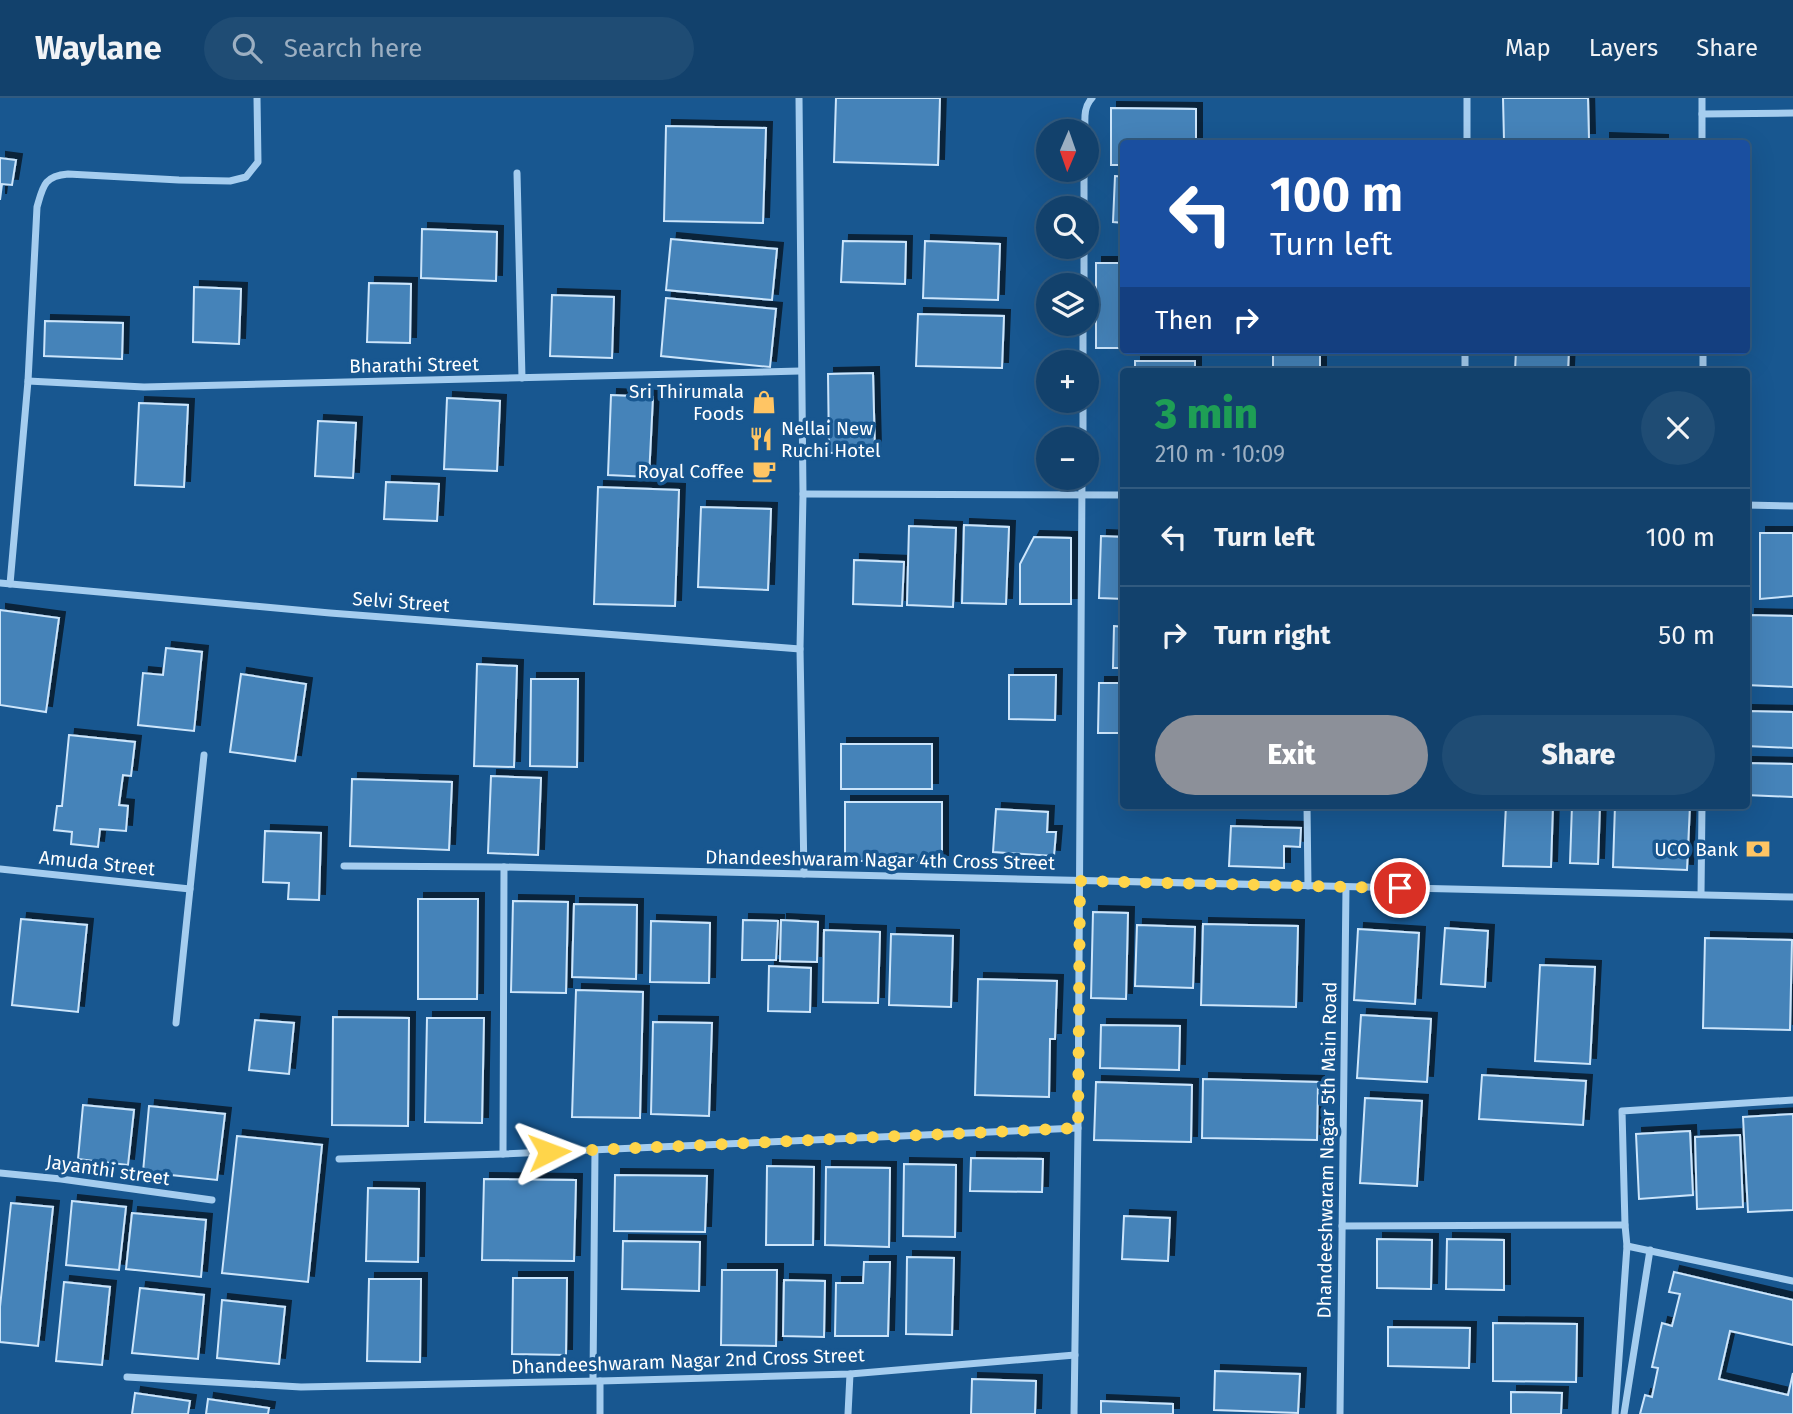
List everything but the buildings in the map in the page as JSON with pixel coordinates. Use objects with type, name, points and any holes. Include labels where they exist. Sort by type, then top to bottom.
[{"type":"street","points":[[10,584],[28,381],[37,207],[45,183],[56,175],[68,174],[230,181],[246,177],[258,162],[257,98]]},
{"type":"street","points":[[799,98],[803,494],[800,649],[804,874]]},
{"type":"street","points":[[1085,119],[1087,104],[1092,98]]},
{"type":"street","points":[[1467,98],[1467,140]]},
{"type":"street","points":[[1702,98],[1702,140]]},
{"type":"street","points":[[1702,114],[1793,113]]},
{"type":"street","points":[[517,173],[522,378]]},
{"type":"street","name":"Bharathi Street","points":[[28,381],[145,387],[800,372]]},
{"type":"street","points":[[1074,1414],[1082,490]]},
{"type":"street","points":[[803,494],[1120,495]]},
{"type":"street","points":[[1750,505],[1793,506]]},
{"type":"street","name":"Selvi Street","points":[[0,583],[800,649]]},
{"type":"street","points":[[176,1023],[204,755]]},
{"type":"street","points":[[1307,809],[1308,886]]},
{"type":"street","points":[[1701,894],[1702,809]]},
{"type":"street","name":"Dhandeeshwaram Nagar 4th Cross Street","points":[[344,866],[504,867],[1793,897]]},
{"type":"street","points":[[503,1154],[504,867]]},
{"type":"street","name":"Amuda Street","points":[[0,869],[190,889]]},
{"type":"street","name":"Dhandeeshwaram Nagar 5th Main Road","points":[[1340,1414],[1346,887]]},
{"type":"street","points":[[1615,1414],[1627,1246],[1622,1111],[1793,1100]]},
{"type":"street","points":[[339,1159],[1078,1128]]},
{"type":"street","points":[[595,1150],[596,1381],[600,1414]]},
{"type":"street","name":"Jayanthi street","points":[[0,1173],[212,1200]]},
{"type":"street","points":[[1342,1226],[1625,1225]]},
{"type":"street","points":[[1627,1246],[1793,1281]]},
{"type":"street","points":[[1624,1414],[1650,1251]]},
{"type":"street","name":"Dhandeeshwaram Nagar 2nd Cross Street","points":[[127,1377],[301,1387],[596,1381],[850,1374],[1074,1355]]},
{"type":"street","points":[[848,1414],[850,1374]]},
{"type":"place","name":"Sri Thirumala Foods","points":[[764,402]]},
{"type":"place","name":"Nellai New Ruchi Hotel","points":[[761,439]]},
{"type":"place","name":"Royal Coffee","points":[[764,471]]},
{"type":"place","name":"UCO Bank","points":[[1758,849]]},
{"type":"route","points":[[549,1152],[1078,1128],[1080,881],[1400,888]]}]
